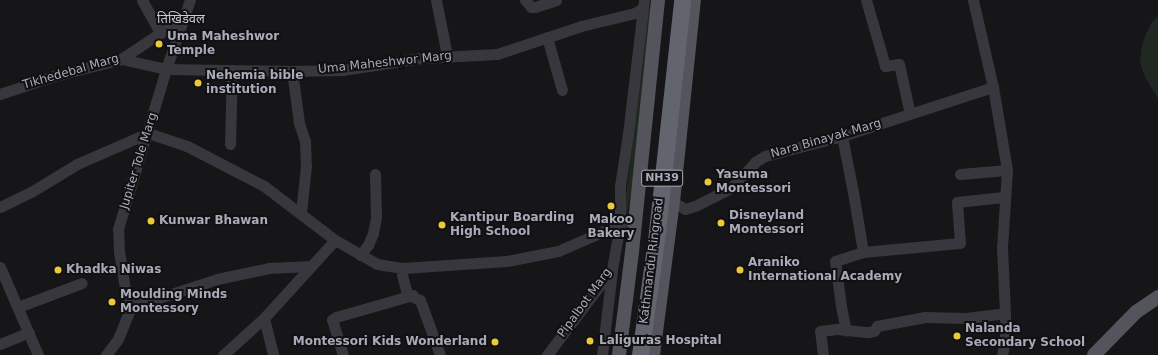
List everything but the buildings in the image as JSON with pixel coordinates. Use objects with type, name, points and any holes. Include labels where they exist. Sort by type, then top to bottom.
[{"type":"highway","name":"Kathmandu Ringroad","points":[[630,355],[646,237],[671,0]]},
{"type":"highway","name":"Kathmandu Ringroad","points":[[640,355],[656,232],[682,0]]},
{"type":"main road","points":[[619,355],[635,222],[658,0]]},
{"type":"main road","points":[[653,355],[673,202],[694,0]]},
{"type":"main road","points":[[1094,355],[1136,312],[1158,297]]},
{"type":"street","points":[[142,0],[160,33]]},
{"type":"street","points":[[184,17],[190,0]]},
{"type":"street","points":[[436,0],[447,55]]},
{"type":"street","points":[[526,0],[531,7],[556,0]]},
{"type":"street","points":[[866,0],[885,66],[900,64],[910,114]]},
{"type":"street","points":[[973,0],[993,87],[1007,170],[1004,197],[1002,247],[1005,314],[1005,340],[1002,355]]},
{"type":"street","name":"Uma Maheshwor Marg","points":[[121,59],[166,69],[292,72],[342,70],[447,55],[498,54],[547,37],[635,13],[643,4]]},
{"type":"street","name":"Pipalbot Marg","points":[[547,355],[612,269],[620,224],[620,186],[628,134],[643,4]]},
{"type":"street","name":"Tikhedebal Marg","points":[[0,94],[54,76],[121,59],[184,17]]},
{"type":"street","name":"Jupiter Tole Marg","points":[[131,307],[125,289],[119,252],[118,229],[166,69],[184,17]]},
{"type":"street","points":[[547,37],[562,90]]},
{"type":"street","points":[[230,144],[232,70]]},
{"type":"street","points":[[292,72],[298,123],[305,141],[306,166],[301,213]]},
{"type":"street","name":"Nara Binayak Marg","points":[[673,202],[685,209],[695,206],[731,188],[755,162],[780,150],[842,136],[993,87]]},
{"type":"street","points":[[0,207],[31,192],[77,164],[148,133],[187,146],[264,186],[336,240],[377,264],[403,268],[508,261],[558,251],[620,224],[635,222]]},
{"type":"street","points":[[842,136],[853,192],[862,252]]},
{"type":"street","points":[[960,174],[1007,170]]},
{"type":"street","points":[[360,255],[368,245],[373,233],[376,217],[375,174]]},
{"type":"street","points":[[846,331],[835,261],[862,252],[960,243],[957,202],[1004,197]]},
{"type":"street","points":[[223,355],[264,318],[310,266],[336,240]]},
{"type":"street","points":[[106,355],[118,339],[131,307],[217,279],[269,268],[310,266]]},
{"type":"street","points":[[0,267],[38,355]]},
{"type":"street","points":[[403,268],[402,275],[407,294],[413,295],[420,300],[440,355]]},
{"type":"street","points":[[602,355],[612,269]]},
{"type":"street","points":[[18,307],[82,283]]},
{"type":"street","points":[[343,355],[332,320],[336,317],[413,295]]},
{"type":"street","points":[[823,355],[820,331],[837,329],[868,332],[874,330],[877,326],[925,317],[966,318],[1005,314]]},
{"type":"street","points":[[264,318],[273,355]]},
{"type":"street","points":[[0,344],[29,332]]},
{"type":"shaded area","points":[[649,7],[655,12],[643,124],[626,221],[623,220],[636,115],[643,30]]},
{"type":"shaded area","points":[[1158,16],[1158,99],[1145,77],[1140,62],[1142,46],[1146,34],[1152,22]]},
{"type":"place","name":"Uma Maheshwor Temple","points":[[159,44]]},
{"type":"place","name":"Nehemia bible institution","points":[[198,83]]},
{"type":"place","name":"Yasuma Montessori","points":[[708,182]]},
{"type":"place","name":"Makoo Bakery","points":[[611,206]]},
{"type":"place","name":"Kunwar Bhawan","points":[[151,221]]},
{"type":"place","name":"Disneyland Montessori","points":[[721,223]]},
{"type":"place","name":"Kantipur Boarding High School","points":[[442,225]]},
{"type":"place","name":"Khadka Niwas","points":[[58,270]]},
{"type":"place","name":"Araniko International Academy","points":[[740,270]]},
{"type":"place","name":"Moulding Minds Montessory","points":[[112,302]]},
{"type":"place","name":"Nalanda Secondary School","points":[[957,336]]},
{"type":"place","name":"Laliguras Hospital","points":[[590,341]]},
{"type":"place","name":"Montessori Kids Wonderland","points":[[495,342]]},
{"type":"district","name":"तिखिडेवल","points":[[181,19]]}]
